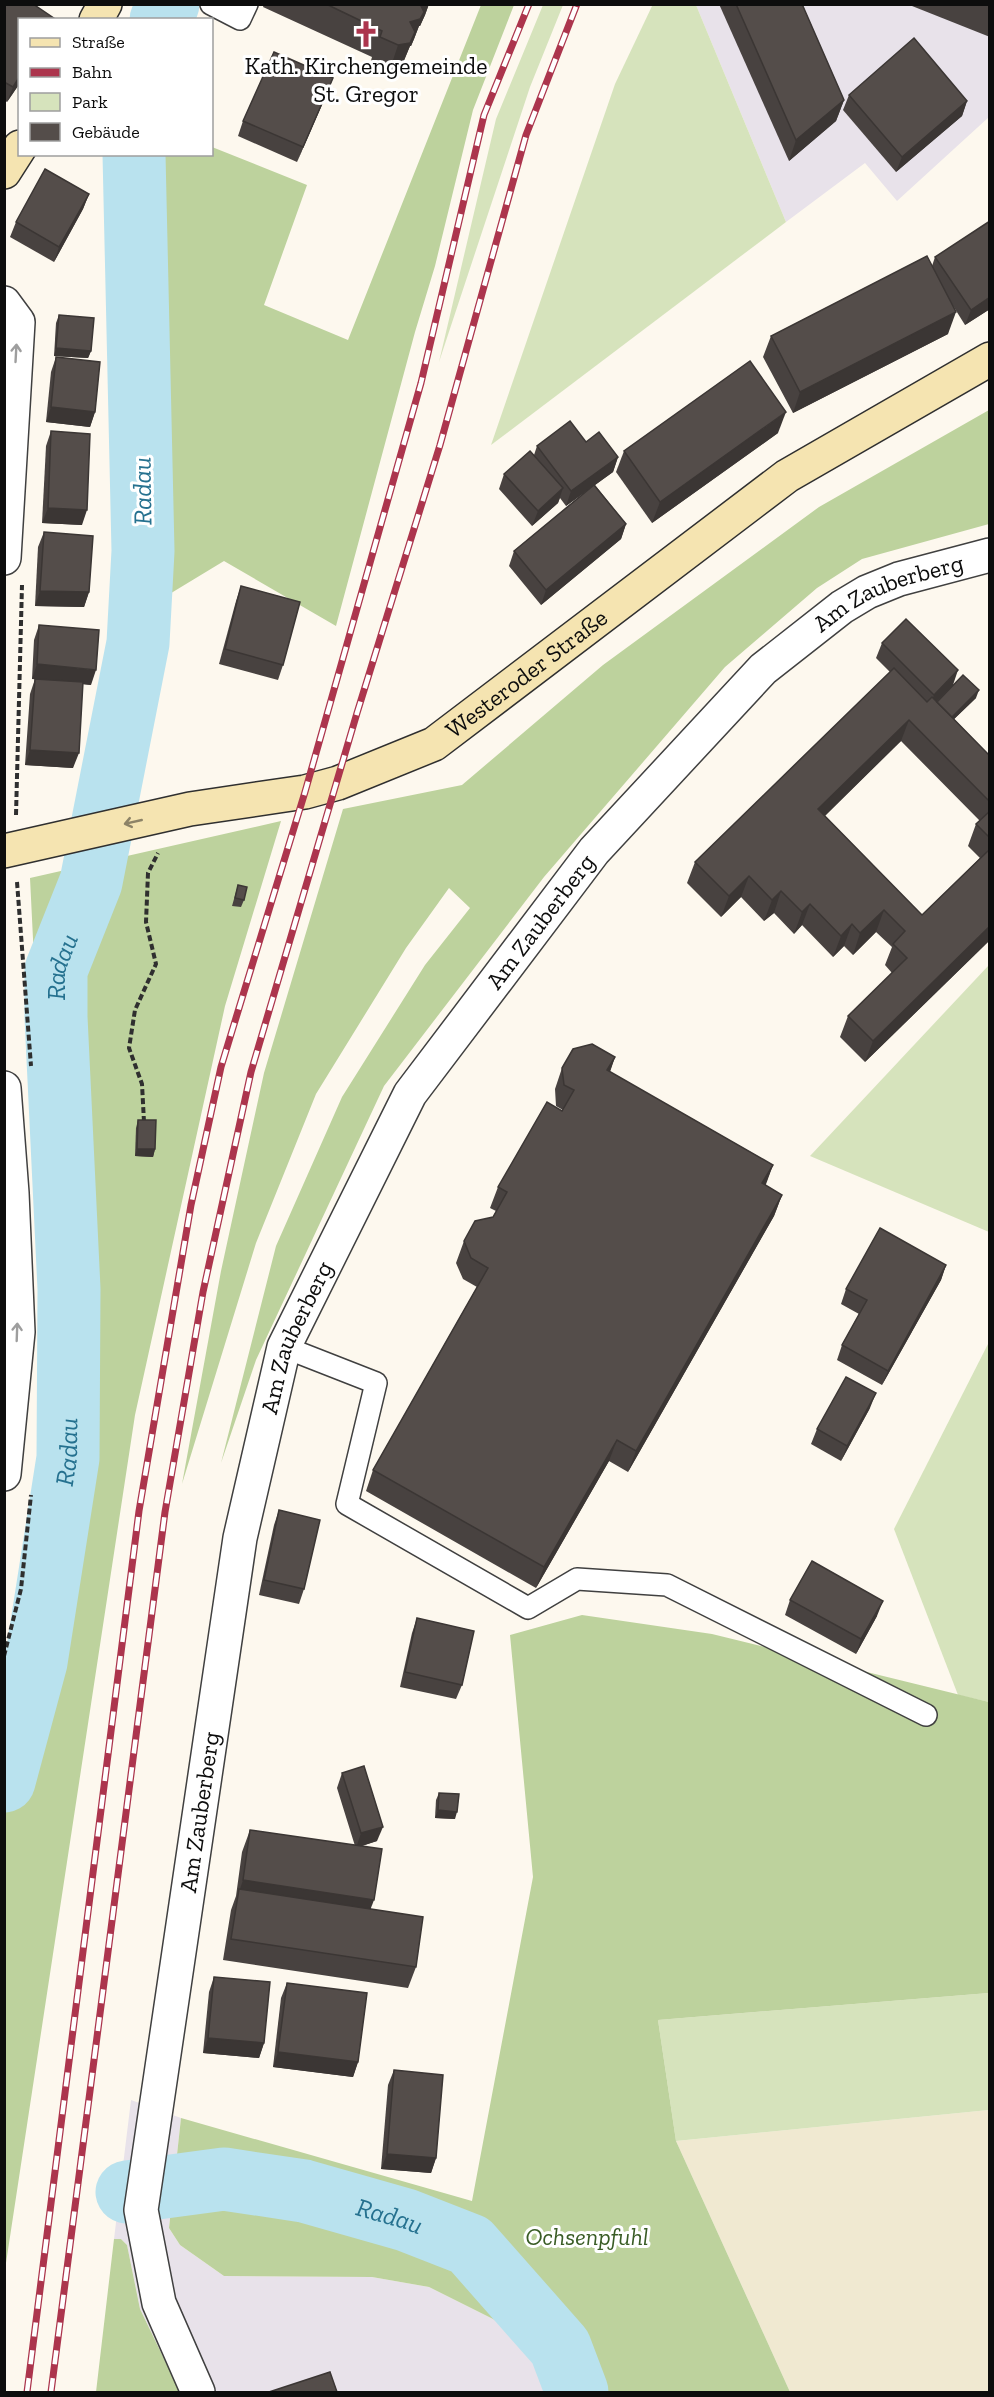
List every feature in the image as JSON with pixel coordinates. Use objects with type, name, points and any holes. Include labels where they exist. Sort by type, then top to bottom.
[{"type":"street","points":[[97,18],[105,4]]},
{"type":"street","points":[[4,172],[18,150]]},
{"type":"street","points":[[4,303],[18,322],[4,558]]},
{"type":"street","name":"Westeroder Straße","points":[[4,851],[190,809],[304,792],[338,783],[434,744],[787,476],[990,359]]},
{"type":"street","name":"Am Zauberberg","points":[[198,2392],[159,2302],[141,2210],[240,1538],[284,1347],[410,1094],[594,851],[763,669],[842,607],[867,592],[898,579],[990,555]]},
{"type":"street","points":[[4,1088],[12,1193],[18,1332],[4,1474]]},
{"type":"lane","points":[[211,4],[240,18],[247,4]]},
{"type":"lane","points":[[284,1347],[376,1383],[347,1504],[528,1608],[576,1579],[667,1585],[926,1714]]},
{"type":"path","points":[[144,1122],[142,1084],[129,1048],[135,1010],[156,964],[146,922],[148,873],[165,839],[190,809]]},
{"type":"shaded area","points":[[696,5],[989,5],[989,117],[897,201],[865,163],[786,222]]},
{"type":"shaded area","points":[[131,2100],[181,2118],[169,2228],[180,2245],[224,2276],[372,2277],[429,2287],[493,2319],[526,2343],[548,2382],[548,2392],[180,2392],[140,2309],[127,2245],[121,2239],[114,2239]]},
{"type":"shaded area","points":[[989,2110],[989,2392],[790,2392],[676,2141]]},
{"type":"green space","points":[[653,4],[696,5],[786,222],[491,445],[615,84]]},
{"type":"green space","points":[[481,5],[514,5],[473,110],[435,266],[336,626],[224,561],[158,601],[149,156],[213,156],[213,147],[307,185],[264,305],[348,340]]},
{"type":"green space","points":[[543,5],[563,5],[530,87],[439,362],[496,119]]},
{"type":"green space","points":[[989,410],[989,524],[862,559],[817,588],[725,667],[544,877],[384,1086],[256,1360],[221,1463],[276,1246],[342,1097],[425,965],[470,908],[449,888],[406,948],[316,1094],[256,1243],[182,1484],[221,1271],[264,1073],[343,809],[462,785],[603,665],[819,507]]},
{"type":"green space","points":[[281,821],[225,1006],[135,1415],[5,2263],[5,1716],[30,1601],[55,1385],[30,878]]},
{"type":"green space","points":[[989,965],[989,1232],[810,1156]]},
{"type":"green space","points":[[989,1342],[989,1702],[958,1695],[894,1529]]},
{"type":"green space","name":"Ochsenpfuhl","points":[[582,1615],[712,1634],[989,1702],[989,1993],[658,2020],[676,2141],[790,2392],[548,2392],[548,2382],[526,2343],[493,2319],[429,2287],[372,2277],[224,2276],[180,2245],[169,2228],[181,2118],[472,2201],[533,1877],[510,1635]]},
{"type":"green space","points":[[989,1993],[989,2110],[676,2141],[658,2020]]},
{"type":"green space","points":[[114,2239],[121,2239],[127,2245],[140,2309],[180,2392],[96,2392]]},
{"type":"building","points":[[4,4],[33,4],[54,18],[18,18],[18,79],[13,87],[4,82]]},
{"type":"building","points":[[326,4],[420,4],[424,12],[420,19],[410,22],[415,32],[410,43],[398,45],[380,37],[382,31]]},
{"type":"building","points":[[736,4],[802,4],[844,100],[796,140]]},
{"type":"building","points":[[914,38],[967,101],[902,157],[849,95]]},
{"type":"building","points":[[274,52],[333,78],[303,147],[243,121]]},
{"type":"building","points":[[45,169],[89,194],[59,247],[16,222]]},
{"type":"building","points":[[990,221],[990,297],[971,310],[935,257]]},
{"type":"building","points":[[927,256],[956,312],[800,392],[771,336]]},
{"type":"building","points":[[59,315],[94,318],[91,351],[56,348]]},
{"type":"building","points":[[56,357],[100,362],[95,412],[51,407]]},
{"type":"building","points":[[750,361],[786,412],[660,502],[624,451]]},
{"type":"building","points":[[570,421],[586,442],[599,432],[618,457],[571,491],[537,446]]},
{"type":"building","points":[[51,431],[90,434],[87,510],[48,508]]},
{"type":"building","points":[[530,451],[563,488],[538,511],[504,474]]},
{"type":"building","points":[[594,485],[626,524],[546,590],[514,551]]},
{"type":"building","points":[[44,532],[93,536],[89,592],[40,591]]},
{"type":"building","points":[[241,586],[300,602],[283,665],[225,649]]},
{"type":"building","points":[[906,619],[958,670],[934,695],[882,643]]},
{"type":"building","points":[[39,625],[99,630],[96,670],[37,664]]},
{"type":"building","points":[[894,668],[927,702],[932,697],[990,756],[990,802],[909,720],[818,809],[922,915],[990,849],[990,926],[873,1041],[848,1016],[907,958],[893,944],[905,931],[884,910],[860,933],[852,924],[841,936],[810,904],[802,912],[781,891],[772,900],[749,876],[729,896],[695,862]]},
{"type":"building","points":[[963,675],[979,690],[952,717],[937,702]]},
{"type":"building","points":[[35,679],[83,682],[79,753],[30,750]]},
{"type":"building","points":[[990,811],[990,838],[976,824]]},
{"type":"building","points":[[238,885],[247,887],[244,900],[235,898]]},
{"type":"building","points":[[592,1044],[615,1057],[607,1070],[773,1165],[762,1183],[782,1195],[636,1451],[617,1440],[544,1567],[373,1470],[488,1268],[471,1258],[464,1241],[475,1221],[493,1217],[507,1192],[498,1187],[547,1102],[562,1111],[574,1090],[564,1085],[562,1068],[573,1049]]},
{"type":"building","points":[[138,1120],[156,1120],[155,1149],[137,1149]]},
{"type":"building","points":[[880,1228],[946,1265],[888,1371],[842,1345],[867,1300],[846,1289]]},
{"type":"building","points":[[846,1377],[876,1393],[847,1446],[817,1429]]},
{"type":"building","points":[[279,1510],[320,1520],[304,1589],[264,1580]]},
{"type":"building","points":[[812,1561],[883,1601],[861,1639],[790,1600]]},
{"type":"building","points":[[417,1618],[474,1631],[462,1685],[405,1672]]},
{"type":"building","points":[[364,1766],[383,1827],[361,1833],[342,1773]]},
{"type":"building","points":[[439,1793],[459,1794],[457,1812],[438,1810]]},
{"type":"building","points":[[250,1830],[382,1849],[374,1900],[243,1880]]},
{"type":"building","points":[[239,1889],[423,1917],[416,1967],[231,1939]]},
{"type":"building","points":[[214,1977],[270,1982],[264,2043],[208,2038]]},
{"type":"building","points":[[287,1983],[367,1993],[358,2062],[278,2052]]},
{"type":"building","points":[[394,2070],[443,2075],[436,2158],[387,2154]]},
{"type":"building","points":[[330,2372],[337,2392],[269,2392]]},
{"type":"waterway","name":"Radau","points":[[162,18],[168,4]]},
{"type":"waterway","name":"Radau","points":[[4,1781],[36,1662],[68,1458],[69,1289],[56,1017],[56,970],[91,882],[138,643],[143,551],[134,156]]},
{"type":"waterway","name":"Radau","points":[[127,2192],[224,2179],[304,2191],[406,2220],[470,2245],[560,2347],[577,2392]]},
{"type":"railway","points":[[27,2392],[139,1511],[191,1205],[221,1067],[305,792],[421,383],[484,115],[529,4]]},
{"type":"railway","points":[[51,2392],[165,1512],[203,1292],[251,1072],[357,713],[440,445],[526,135],[577,4]]},
{"type":"place","name":"Kath. Kirchengemeinde St. Gregor","points":[[366,34]]}]
